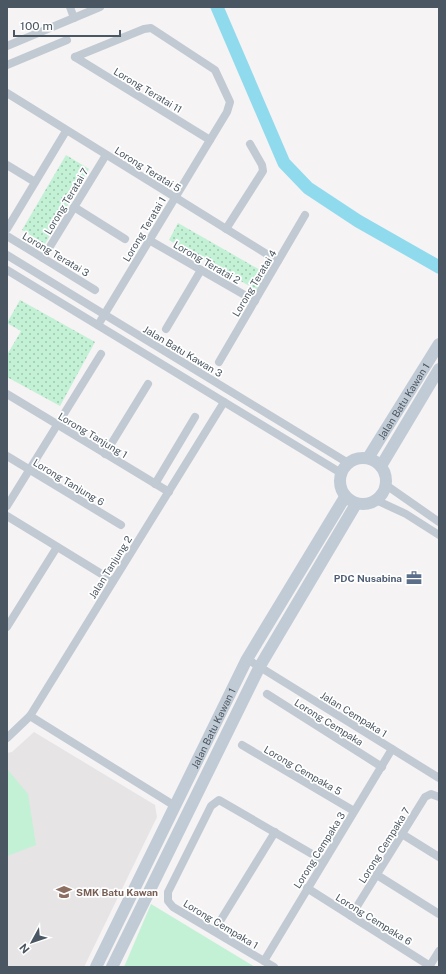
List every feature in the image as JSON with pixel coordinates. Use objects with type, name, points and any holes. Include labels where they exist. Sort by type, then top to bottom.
[{"type":"street","points":[[70,7],[74,18]]},
{"type":"street","points":[[7,46],[100,7]]},
{"type":"street","name":"Lorong Teratai 11","points":[[210,140],[75,57],[144,29],[154,30],[215,70],[230,102],[227,112]]},
{"type":"street","points":[[7,65],[67,40]]},
{"type":"street","name":"Lorong Teratai 5","points":[[7,93],[66,131],[278,261]]},
{"type":"street","name":"Lorong Teratai 1","points":[[98,325],[227,112]]},
{"type":"street","points":[[7,229],[66,131]]},
{"type":"street","points":[[226,229],[263,171],[262,165],[250,144]]},
{"type":"street","name":"Lorong Teratai 7","points":[[43,258],[106,155]]},
{"type":"street","points":[[7,165],[35,182]]},
{"type":"street","points":[[74,207],[125,239]]},
{"type":"street","name":"Lorong Teratai 4","points":[[219,362],[306,215]]},
{"type":"street","name":"Lorong Teratai 3","points":[[7,236],[95,290]]},
{"type":"street","name":"Lorong Teratai 2","points":[[149,240],[255,301]]},
{"type":"street","name":"Jalan Batu Kawan 3","points":[[7,255],[348,463]]},
{"type":"street","points":[[7,270],[341,473]]},
{"type":"street","points":[[166,329],[201,270]]},
{"type":"street","name":"Jalan Batu Kawan 1","points":[[368,458],[439,344]]},
{"type":"street","points":[[7,506],[101,354]]},
{"type":"street","name":"Jalan Batu Kawan 1","points":[[380,466],[439,369]]},
{"type":"street","points":[[105,454],[148,384]]},
{"type":"street","name":"Lorong Tanjung 1","points":[[7,394],[169,492]]},
{"type":"street","name":"Jalan Tanjung 2","points":[[7,738],[30,716],[224,402]]},
{"type":"street","points":[[155,484],[195,417]]},
{"type":"street","name":"Lorong Tanjung 6","points":[[7,456],[121,525]]},
{"type":"street","points":[[368,458],[380,466],[384,472],[386,485],[381,496],[370,503],[356,504],[345,497],[340,485],[341,473],[348,463],[354,460],[368,458]]},
{"type":"street","points":[[386,485],[439,522]]},
{"type":"street","name":"Jalan Batu Kawan 1","points":[[96,967],[247,659],[345,497]]},
{"type":"street","points":[[376,500],[406,514],[439,535]]},
{"type":"street","name":"Jalan Batu Kawan 1","points":[[112,967],[260,666],[356,504]]},
{"type":"street","points":[[7,516],[113,581]]},
{"type":"street","points":[[7,627],[57,547]]},
{"type":"street","name":"Jalan Cempaka 1","points":[[247,659],[439,778]]},
{"type":"street","name":"Lorong Cempaka","points":[[267,694],[382,767]]},
{"type":"street","points":[[30,716],[175,806]]},
{"type":"street","name":"Lorong Cempaka 5","points":[[242,745],[354,811]]},
{"type":"street","name":"Lorong Cempaka 3","points":[[264,961],[392,749]]},
{"type":"street","name":"Lorong Cempaka 7","points":[[351,916],[425,796],[431,794],[439,797]]},
{"type":"street","name":"Lorong Cempaka 1","points":[[274,967],[170,904],[168,901],[168,892],[211,806],[216,800],[222,800],[275,832]]},
{"type":"street","points":[[214,931],[275,832],[324,861]]},
{"type":"street","points":[[402,834],[439,856]]},
{"type":"street","points":[[377,875],[439,914]]},
{"type":"street","name":"Lorong Cempaka 6","points":[[307,888],[430,966]]},
{"type":"street","points":[[430,966],[439,951]]},
{"type":"shaded area","name":"SMK Batu Kawan","points":[[34,732],[155,805],[157,817],[84,967],[7,967],[7,753],[12,752]]},
{"type":"green space","points":[[66,155],[89,169],[45,244],[22,230]]},
{"type":"green space","points":[[178,223],[267,274],[258,291],[169,240]]},
{"type":"green space","points":[[20,300],[95,342],[60,406],[7,377],[7,355],[21,331],[7,323]]},
{"type":"green space","points":[[7,769],[28,794],[36,845],[7,856]]},
{"type":"green space","points":[[151,904],[255,967],[124,967]]},
{"type":"waterway","points":[[217,7],[284,163],[308,188],[358,221],[439,267]]},
{"type":"place","name":"PDC Nusabina","points":[[414,578]]},
{"type":"place","name":"SMK Batu Kawan","points":[[64,892]]}]
